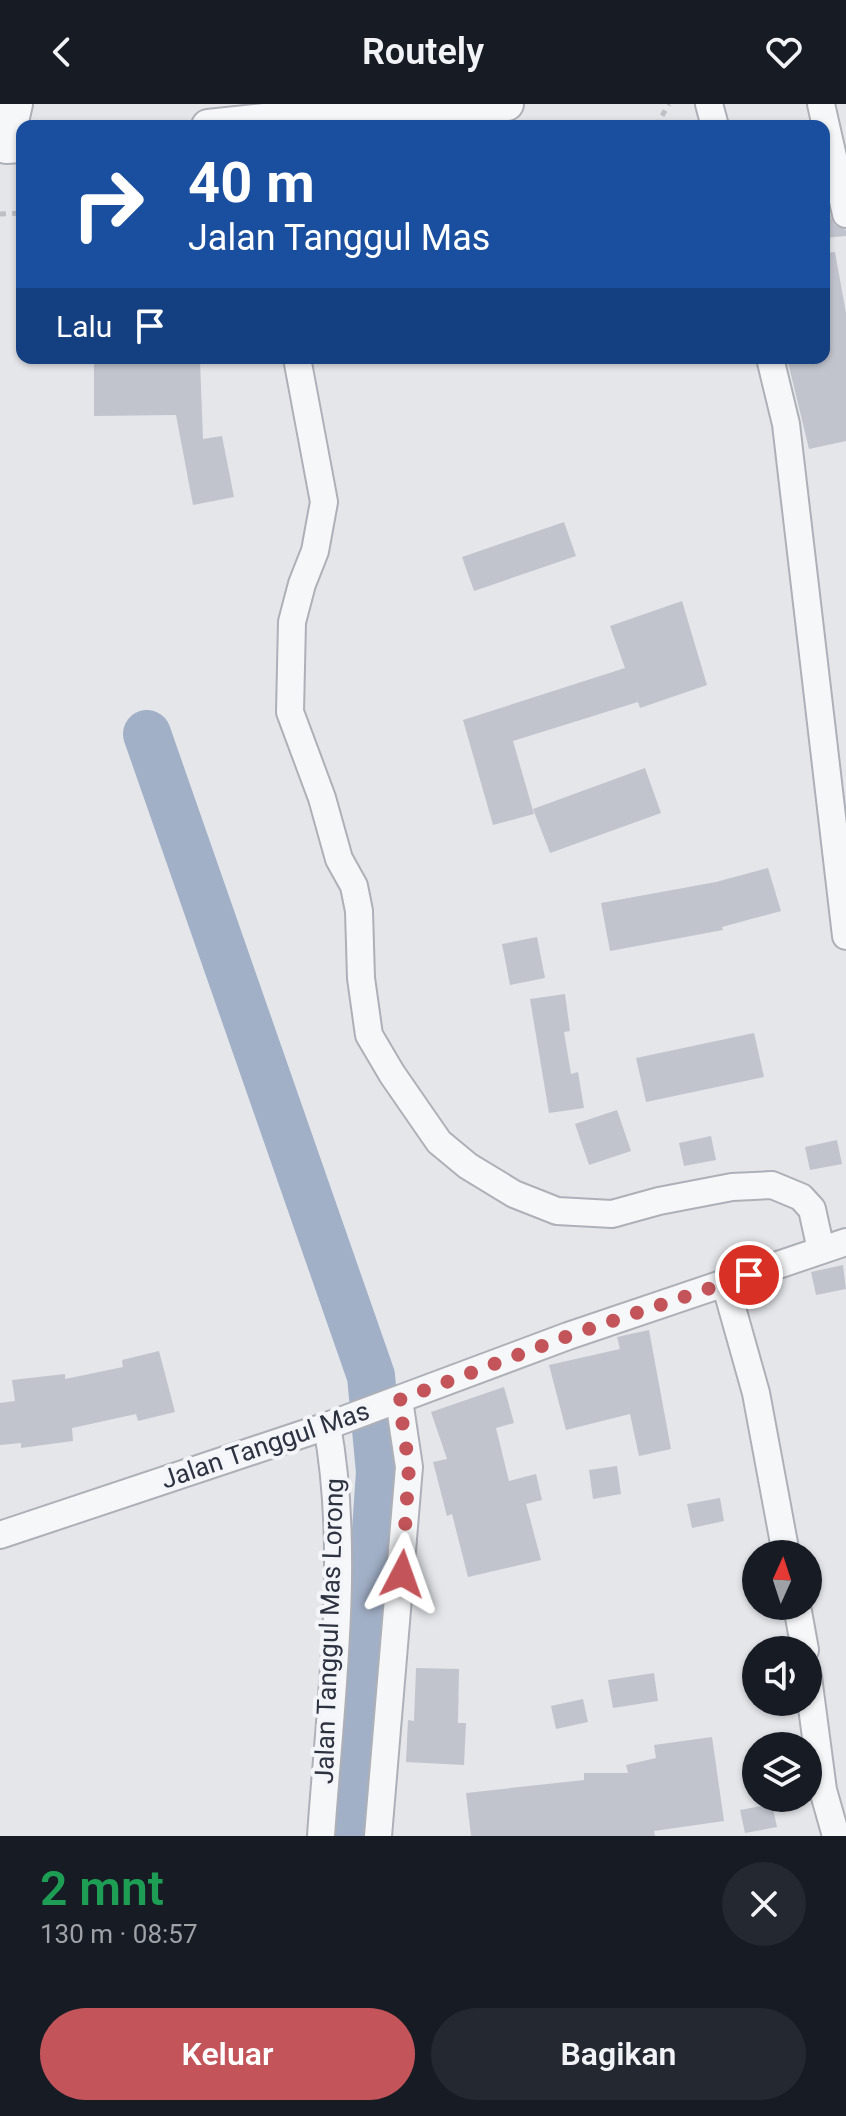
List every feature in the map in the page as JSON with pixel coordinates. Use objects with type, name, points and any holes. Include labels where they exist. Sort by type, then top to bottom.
[{"type":"street","points":[[9,154],[16,104]]},
{"type":"street","points":[[290,120],[326,108],[507,104]]},
{"type":"street","points":[[830,144],[846,214]]},
{"type":"street","points":[[298,364],[324,502],[319,539],[292,622],[290,712],[322,798],[339,859],[354,886],[359,911],[361,978],[369,1035],[392,1074],[439,1142],[468,1166],[514,1194],[557,1211],[612,1214],[732,1187],[772,1185],[801,1197],[812,1209],[821,1250]]},
{"type":"street","points":[[771,364],[786,424],[846,936]]},
{"type":"street","name":"Jalan Tanggul Mas","points":[[0,1535],[327,1426],[568,1336],[846,1242]]},
{"type":"street","points":[[725,1283],[756,1393],[783,1540]]},
{"type":"street","points":[[378,1836],[409,1467],[399,1400]]},
{"type":"street","name":"Jalan Tanggul Mas Lorong","points":[[321,1836],[336,1566],[336,1472],[327,1426]]},
{"type":"street","points":[[813,1716],[823,1790],[836,1836]]},
{"type":"building","points":[[830,214],[835,225],[846,230],[846,236],[830,237]]},
{"type":"building","points":[[830,252],[835,252],[846,313],[846,441],[809,449],[788,364],[830,364]]},
{"type":"building","points":[[94,364],[200,364],[203,439],[222,436],[234,497],[193,505],[176,415],[94,416]]},
{"type":"building","points":[[564,522],[576,556],[474,591],[462,557]]},
{"type":"building","points":[[682,601],[707,685],[640,708],[638,702],[513,741],[534,814],[493,825],[463,720],[625,668],[610,626]]},
{"type":"building","points":[[645,768],[661,813],[550,853],[533,809]]},
{"type":"building","points":[[768,868],[781,911],[722,927],[723,930],[610,951],[601,903],[716,882]]},
{"type":"building","points":[[537,937],[545,978],[510,985],[502,944]]},
{"type":"building","points":[[565,994],[570,1031],[564,1032],[571,1074],[578,1072],[584,1108],[549,1113],[530,999]]},
{"type":"building","points":[[754,1033],[764,1077],[646,1102],[636,1058]]},
{"type":"building","points":[[617,1110],[631,1151],[589,1165],[575,1124]]},
{"type":"building","points":[[711,1136],[716,1160],[684,1166],[679,1143]]},
{"type":"building","points":[[837,1140],[842,1164],[810,1170],[805,1147]]},
{"type":"building","points":[[843,1265],[846,1289],[816,1295],[811,1272]]},
{"type":"building","points":[[649,1330],[671,1449],[639,1456],[630,1414],[566,1430],[549,1365],[620,1349],[617,1337]]},
{"type":"building","points":[[159,1351],[175,1412],[138,1421],[136,1414],[72,1428],[73,1441],[21,1448],[21,1443],[0,1445],[0,1403],[15,1401],[12,1380],[65,1374],[65,1379],[123,1367],[122,1360]]},
{"type":"building","points":[[504,1387],[514,1423],[496,1428],[509,1481],[536,1474],[542,1500],[526,1504],[541,1560],[468,1577],[452,1514],[447,1516],[433,1462],[447,1459],[431,1412]]},
{"type":"building","points":[[617,1466],[621,1494],[593,1499],[589,1470]]},
{"type":"building","points":[[720,1498],[724,1521],[692,1528],[687,1504]]},
{"type":"building","points":[[416,1668],[459,1669],[458,1723],[466,1723],[464,1765],[406,1762],[408,1720],[414,1721]]},
{"type":"building","points":[[654,1673],[658,1701],[613,1708],[608,1680]]},
{"type":"building","points":[[583,1699],[588,1722],[556,1729],[551,1706]]},
{"type":"building","points":[[712,1737],[724,1821],[654,1831],[655,1836],[471,1836],[466,1793],[584,1780],[584,1773],[628,1773],[626,1765],[656,1758],[654,1745]]},
{"type":"building","points":[[740,1810],[774,1812],[777,1827],[745,1833]]},
{"type":"waterway","points":[[147,734],[371,1376],[380,1472],[355,1836]]},
{"type":"route","points":[[402,1574],[409,1467],[399,1400],[568,1336],[749,1275]]}]
